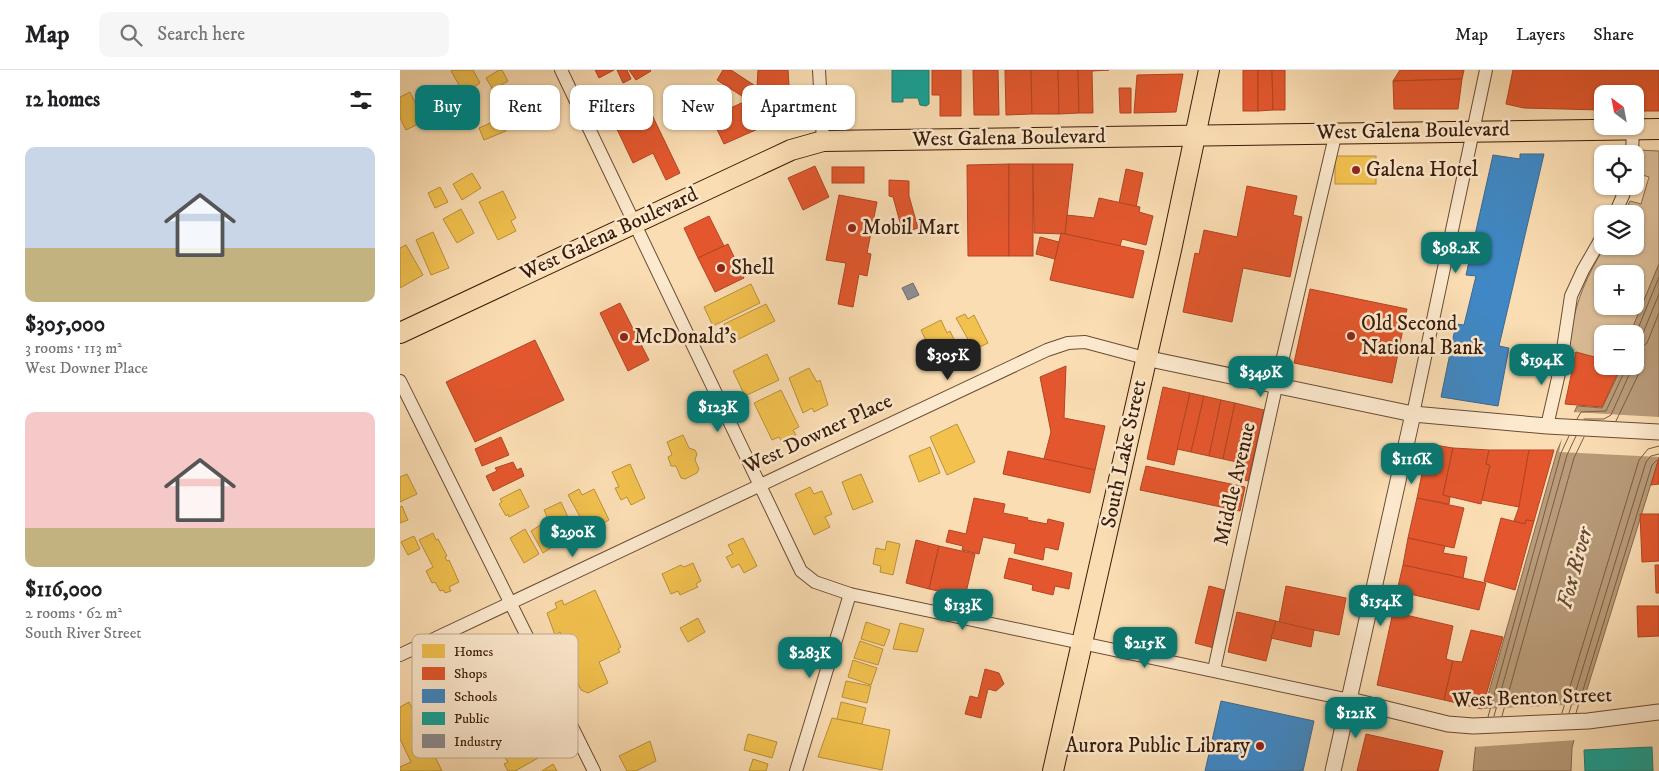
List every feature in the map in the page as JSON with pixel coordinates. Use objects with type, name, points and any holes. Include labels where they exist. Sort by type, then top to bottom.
[{"type":"main road","name":"South Lake Street","points":[[1053,771],[1209,70]]},
{"type":"main road","name":"West Galena Boulevard","points":[[400,333],[791,150],[823,141],[1594,129]]},
{"type":"main road","name":"West Galena Boulevard","points":[[1644,129],[1659,129]]},
{"type":"street","name":"West Benton Street","points":[[561,70],[801,571],[815,582],[850,594],[1214,670],[1448,724],[1473,726],[1588,720],[1659,712]]},
{"type":"street","points":[[819,70],[823,141]]},
{"type":"street","points":[[1333,771],[1413,414],[1486,70]]},
{"type":"street","name":"Middle Avenue","points":[[1214,670],[1276,387],[1336,132]]},
{"type":"street","points":[[1548,426],[1560,369],[1571,296],[1582,270],[1594,250]]},
{"type":"street","name":"West Downer Place","points":[[444,634],[1039,354],[1068,343],[1085,342],[1146,358],[1276,387],[1413,414],[1548,426],[1659,432]]},
{"type":"street","points":[[400,381],[526,634]]},
{"type":"street","points":[[796,771],[850,594]]},
{"type":"street","name":"West Downer Place","points":[[400,655],[412,649]]},
{"type":"street","points":[[578,739],[594,771]]},
{"type":"shaded area","points":[[1644,150],[1659,151],[1659,264],[1644,300],[1644,265],[1594,265],[1600,255],[1644,255],[1644,205],[1628,205],[1630,201],[1641,204],[1649,177],[1644,175]]},
{"type":"shaded area","points":[[1594,266],[1594,315],[1638,315],[1634,325],[1594,325],[1594,357],[1567,351],[1580,297]]},
{"type":"water","name":"Fox River","points":[[1659,264],[1659,458],[1584,699],[1572,748],[1571,771],[1473,771],[1476,741],[1484,709],[1557,451],[1577,406],[1602,408],[1618,375],[1644,375],[1644,325],[1634,325],[1638,315],[1644,315],[1644,300]]},
{"type":"pier","points":[[1572,412],[1659,417],[1659,457],[1559,452],[1564,428]]},
{"type":"pier","points":[[1586,704],[1577,740],[1473,747],[1481,709]]},
{"type":"building: Homes","points":[[473,70],[480,83],[477,85],[459,85],[451,71]]},
{"type":"building: Homes","points":[[502,70],[508,81],[501,85],[490,85],[486,78]]},
{"type":"building: Homes","points":[[410,92],[415,102],[415,126],[406,130],[400,118],[400,97]]},
{"type":"building: Homes","points":[[490,123],[490,130],[506,131],[484,140],[480,128]]},
{"type":"building: Homes","name":"Galena Hotel","points":[[1335,156],[1376,156],[1376,184],[1335,184]]},
{"type":"building: Homes","points":[[472,173],[481,188],[462,200],[453,184]]},
{"type":"building: Homes","points":[[440,187],[448,202],[435,208],[428,193]]},
{"type":"building: Homes","points":[[503,191],[516,218],[511,221],[516,231],[498,240],[479,202]]},
{"type":"building: Homes","points":[[461,209],[474,233],[457,243],[443,219]]},
{"type":"building: Homes","points":[[433,232],[449,268],[431,275],[416,240]]},
{"type":"building: Homes","points":[[406,245],[423,275],[400,288],[400,248]]},
{"type":"building: Homes","points":[[751,284],[760,303],[713,326],[704,307]]},
{"type":"building: Homes","points":[[766,304],[775,321],[733,342],[724,324]]},
{"type":"building: Homes","points":[[965,314],[968,319],[974,315],[988,343],[974,350],[956,318]]},
{"type":"building: Homes","points":[[941,320],[947,333],[950,331],[962,356],[942,365],[932,343],[928,345],[921,330]]},
{"type":"building: Homes","points":[[767,354],[779,380],[745,396],[733,371]]},
{"type":"building: Homes","points":[[809,368],[817,382],[820,380],[828,405],[814,412],[812,408],[803,413],[789,378]]},
{"type":"building: Homes","points":[[781,390],[799,427],[793,430],[796,435],[782,442],[779,437],[772,440],[754,403]]},
{"type":"building: Homes","points":[[957,424],[975,462],[947,475],[930,437]]},
{"type":"building: Homes","points":[[683,435],[689,448],[695,450],[697,454],[695,460],[699,469],[697,473],[685,479],[681,478],[676,466],[671,466],[668,457],[672,455],[667,442]]},
{"type":"building: Homes","points":[[930,447],[940,473],[919,482],[909,456]]},
{"type":"building: Homes","points":[[630,464],[645,498],[631,505],[627,497],[621,500],[615,488],[619,487],[612,472]]},
{"type":"building: Homes","points":[[407,474],[417,494],[400,502],[400,477]]},
{"type":"building: Homes","points":[[861,474],[873,502],[853,510],[842,482]]},
{"type":"building: Homes","points":[[810,487],[814,494],[822,491],[832,514],[825,517],[830,527],[814,535],[795,494]]},
{"type":"building: Homes","points":[[520,489],[529,507],[509,517],[508,514],[506,516],[499,504],[502,502],[500,499]]},
{"type":"building: Homes","points":[[579,489],[582,495],[594,489],[609,520],[588,531],[568,495]]},
{"type":"building: Homes","points":[[561,502],[578,539],[560,547],[544,510]]},
{"type":"building: Homes","points":[[402,506],[408,520],[400,523],[400,507]]},
{"type":"building: Homes","points":[[545,522],[557,544],[543,553],[531,531]]},
{"type":"building: Homes","points":[[525,529],[539,554],[524,563],[510,538]]},
{"type":"building: Homes","points":[[433,533],[436,540],[438,539],[447,556],[445,557],[447,561],[449,560],[459,582],[449,587],[451,591],[445,593],[443,590],[440,591],[435,582],[432,583],[426,571],[433,567],[419,540]]},
{"type":"building: Homes","points":[[414,536],[420,549],[408,555],[401,542]]},
{"type":"building: Homes","points":[[743,538],[757,566],[744,573],[739,564],[732,568],[726,557],[733,554],[728,545]]},
{"type":"building: Homes","points":[[887,541],[900,544],[893,575],[880,572],[881,566],[873,564],[876,548],[885,550]]},
{"type":"building: Homes","points":[[693,563],[701,581],[696,584],[698,587],[680,595],[678,591],[671,594],[662,574],[681,565],[684,567]]},
{"type":"building: Homes","points":[[595,590],[621,647],[618,649],[620,652],[599,662],[608,683],[588,693],[581,690],[578,684],[578,634],[561,634],[560,632],[555,634],[547,613],[557,608],[555,603],[562,600],[564,605]]},
{"type":"building: Homes","points":[[698,618],[705,632],[688,642],[680,628]]},
{"type":"building: Homes","points":[[866,622],[890,630],[884,646],[861,639]]},
{"type":"building: Homes","points":[[900,623],[924,629],[917,652],[893,649]]},
{"type":"building: Homes","points":[[860,641],[883,649],[878,665],[854,658]]},
{"type":"building: Homes","points":[[853,660],[877,668],[871,685],[848,677]]},
{"type":"building: Homes","points":[[846,681],[871,686],[867,703],[842,697]]},
{"type":"building: Homes","points":[[409,702],[412,708],[412,758],[436,758],[442,771],[400,771],[400,767],[411,762],[400,739],[400,707]]},
{"type":"building: Homes","points":[[841,702],[866,708],[862,724],[837,719]]},
{"type":"building: Homes","points":[[832,718],[890,730],[882,770],[818,757]]},
{"type":"building: Homes","points":[[748,734],[777,742],[772,758],[744,750]]},
{"type":"building: Homes","points":[[650,741],[656,761],[636,771],[627,771],[619,756]]},
{"type":"building: Homes","points":[[505,758],[538,758],[515,771],[508,771],[504,764],[508,762]]},
{"type":"building: Homes","points":[[753,759],[768,764],[766,771],[749,771]]},
{"type":"building: Homes","points":[[553,764],[557,771],[542,771]]},
{"type":"building: Shops","points":[[595,70],[614,70],[599,78]]},
{"type":"building: Shops","points":[[617,70],[627,70],[631,79],[623,83]]},
{"type":"building: Shops","points":[[629,70],[650,70],[651,71],[636,80]]},
{"type":"building: Shops","points":[[723,70],[731,70],[754,85],[742,85],[742,96],[732,90],[732,85],[725,85],[717,80]]},
{"type":"building: Shops","points":[[758,70],[788,70],[789,85],[757,85]]},
{"type":"building: Shops","points":[[932,70],[961,70],[961,116],[940,116],[940,95],[932,95]]},
{"type":"building: Shops","points":[[973,70],[998,70],[999,115],[974,115]]},
{"type":"building: Shops","points":[[1005,70],[1031,70],[1032,114],[1006,115]]},
{"type":"building: Shops","points":[[1031,70],[1058,70],[1059,114],[1032,114]]},
{"type":"building: Shops","points":[[1058,70],[1078,70],[1079,113],[1059,114]]},
{"type":"building: Shops","points":[[1078,70],[1109,70],[1092,71],[1093,113],[1079,113]]},
{"type":"building: Shops","points":[[1243,70],[1258,70],[1258,111],[1243,111]]},
{"type":"building: Shops","points":[[1258,70],[1272,70],[1273,110],[1258,111]]},
{"type":"building: Shops","points":[[1272,70],[1285,70],[1285,110],[1273,110]]},
{"type":"building: Shops","points":[[1400,70],[1464,70],[1462,79],[1393,81]]},
{"type":"building: Shops","points":[[1513,70],[1659,70],[1659,111],[1644,111],[1644,85],[1594,85],[1594,110],[1524,108],[1506,104]]},
{"type":"building: Shops","points":[[1183,74],[1176,112],[1134,113],[1137,75]]},
{"type":"building: Shops","points":[[1462,79],[1458,109],[1394,109],[1393,81]]},
{"type":"building: Shops","points":[[1119,88],[1131,88],[1131,113],[1120,113]]},
{"type":"building: Shops","points":[[742,103],[742,130],[756,130],[724,144],[717,130],[732,130],[732,107]]},
{"type":"building: Shops","points":[[653,117],[680,173],[666,180],[653,153],[633,163],[617,130],[653,130]]},
{"type":"building: Shops","points":[[1009,164],[1009,256],[968,256],[967,165]]},
{"type":"building: Shops","points":[[1009,164],[1033,164],[1033,256],[1009,256]]},
{"type":"building: Shops","points":[[1033,164],[1073,164],[1065,234],[1034,233]]},
{"type":"building: Shops","points":[[815,166],[829,197],[803,210],[788,178]]},
{"type":"building: Shops","points":[[832,167],[864,167],[864,183],[832,183]]},
{"type":"building: Shops","points":[[1126,169],[1143,173],[1136,207],[1119,203]]},
{"type":"building: Shops","points":[[889,180],[909,181],[909,196],[918,228],[903,233],[893,197],[889,196]]},
{"type":"building: Shops","points":[[1247,186],[1297,196],[1293,215],[1302,217],[1290,277],[1243,268],[1232,322],[1183,312],[1195,253],[1199,254],[1204,230],[1237,237]]},
{"type":"building: Shops","name":"Mobil Mart","points":[[839,195],[877,202],[867,253],[871,254],[867,276],[859,274],[853,307],[838,304],[846,263],[826,260]]},
{"type":"building: Shops","points":[[1099,198],[1140,207],[1139,212],[1153,216],[1146,245],[1122,239],[1120,246],[1065,234],[1067,215],[1094,218]]},
{"type":"building: Shops","name":"Shell","points":[[709,216],[724,246],[698,258],[684,228]]},
{"type":"building: Shops","points":[[1061,233],[1144,251],[1133,298],[1050,280]]},
{"type":"building: Shops","points":[[1040,237],[1059,242],[1055,259],[1036,254]]},
{"type":"building: Shops","name":"Shell","points":[[728,244],[744,278],[715,292],[698,258]]},
{"type":"building: Shops","name":"Old Second National Bank","points":[[1310,289],[1407,309],[1392,383],[1294,363]]},
{"type":"building: Shops","name":"McDonald's","points":[[620,303],[649,360],[628,371],[600,313]]},
{"type":"building: Shops","points":[[535,340],[564,400],[475,442],[446,382]]},
{"type":"building: Shops","points":[[1576,352],[1594,357],[1594,375],[1617,375],[1602,407],[1565,404]]},
{"type":"building: Shops","points":[[1066,366],[1064,418],[1105,426],[1095,470],[1044,459],[1051,432],[1040,377]]},
{"type":"building: Shops","points":[[1163,387],[1190,393],[1174,465],[1147,459]]},
{"type":"building: Shops","points":[[1190,393],[1204,396],[1191,452],[1177,449]]},
{"type":"building: Shops","points":[[1204,396],[1221,400],[1209,456],[1191,452]]},
{"type":"building: Shops","points":[[1221,400],[1235,403],[1223,459],[1209,456]]},
{"type":"building: Shops","points":[[1235,403],[1264,410],[1248,481],[1233,477],[1237,462],[1223,459]]},
{"type":"building: Shops","points":[[501,437],[509,455],[482,466],[475,449]]},
{"type":"building: Shops","points":[[1428,444],[1453,448],[1443,495],[1450,497],[1449,504],[1417,498]]},
{"type":"building: Shops","points":[[1453,448],[1489,450],[1486,464],[1490,465],[1481,504],[1443,495]]},
{"type":"building: Shops","points":[[1489,450],[1529,450],[1519,507],[1482,500],[1490,465],[1486,464]]},
{"type":"building: Shops","points":[[1529,450],[1554,450],[1534,521],[1526,520],[1525,524],[1514,521],[1519,507]]},
{"type":"building: Shops","points":[[1008,451],[1095,470],[1090,493],[1003,474]]},
{"type":"building: Shops","points":[[1659,458],[1659,484],[1651,485]]},
{"type":"building: Shops","points":[[513,462],[517,470],[521,468],[524,476],[493,491],[486,476],[497,471],[495,468]]},
{"type":"building: Shops","points":[[1146,466],[1245,487],[1240,511],[1140,490]]},
{"type":"building: Shops","points":[[974,498],[1005,504],[1003,513],[1028,518],[1027,520],[1047,524],[1048,519],[1064,523],[1058,550],[1045,547],[1043,560],[1014,553],[1016,544],[983,537],[979,554],[962,550],[963,546],[946,542],[949,530],[966,534]]},
{"type":"building: Shops","points":[[1417,498],[1464,508],[1454,548],[1408,538]]},
{"type":"building: Shops","points":[[1640,514],[1659,514],[1659,561],[1642,562]]},
{"type":"building: Shops","points":[[1501,518],[1525,524],[1526,520],[1534,521],[1515,590],[1484,581]]},
{"type":"building: Shops","points":[[1408,538],[1445,546],[1443,553],[1467,557],[1463,578],[1403,565]]},
{"type":"building: Shops","points":[[916,540],[939,546],[929,589],[906,583]]},
{"type":"building: Shops","points":[[939,546],[975,554],[965,597],[929,589]]},
{"type":"building: Shops","points":[[1009,558],[1072,573],[1069,589],[1055,586],[1053,595],[1032,590],[1033,585],[1004,578]]},
{"type":"building: Shops","points":[[1403,565],[1486,583],[1479,610],[1397,591]]},
{"type":"building: Shops","points":[[1655,565],[1659,565],[1659,593],[1656,593]]},
{"type":"building: Shops","points":[[1209,586],[1228,591],[1214,648],[1195,643]]},
{"type":"building: Shops","points":[[1286,586],[1346,598],[1339,635],[1279,623]]},
{"type":"building: Shops","points":[[1637,606],[1659,606],[1659,636],[1638,637]]},
{"type":"building: Shops","points":[[1237,612],[1276,621],[1266,661],[1228,652]]},
{"type":"building: Shops","points":[[1393,612],[1453,626],[1446,659],[1453,661],[1444,700],[1377,685]]},
{"type":"building: Shops","points":[[1276,621],[1314,630],[1311,647],[1271,638]]},
{"type":"building: Shops","points":[[1471,630],[1503,637],[1482,709],[1444,700],[1453,661],[1462,662]]},
{"type":"building: Shops","points":[[985,669],[999,673],[1004,684],[996,691],[988,689],[981,718],[965,714],[970,696],[978,698]]},
{"type":"building: Shops","points":[[1366,734],[1443,751],[1438,771],[1357,771]]},
{"type":"building: Schools","points":[[1520,154],[1544,154],[1499,346],[1509,348],[1498,406],[1441,397],[1456,324],[1464,325],[1476,276],[1466,275],[1493,155],[1520,159]]},
{"type":"building: Schools","name":"Aurora Public Library","points":[[1221,701],[1314,721],[1303,771],[1205,771]]},
{"type":"building: Public","points":[[892,70],[929,70],[929,104],[926,106],[920,105],[918,98],[903,98],[903,102],[892,102]]},
{"type":"building: Public","points":[[1652,747],[1653,771],[1585,771],[1584,750]]},
{"type":"building: Industry","points":[[913,283],[919,295],[908,300],[902,288]]},
{"type":"place","name":"Galena Hotel","points":[[1356,170]]},
{"type":"place","name":"Mobil Mart","points":[[852,228]]},
{"type":"place","name":"Shell","points":[[721,268]]},
{"type":"place","name":"Old Second National Bank","points":[[1351,336]]},
{"type":"place","name":"McDonald's","points":[[624,337]]},
{"type":"place","name":"Aurora Public Library","points":[[1260,746]]}]
